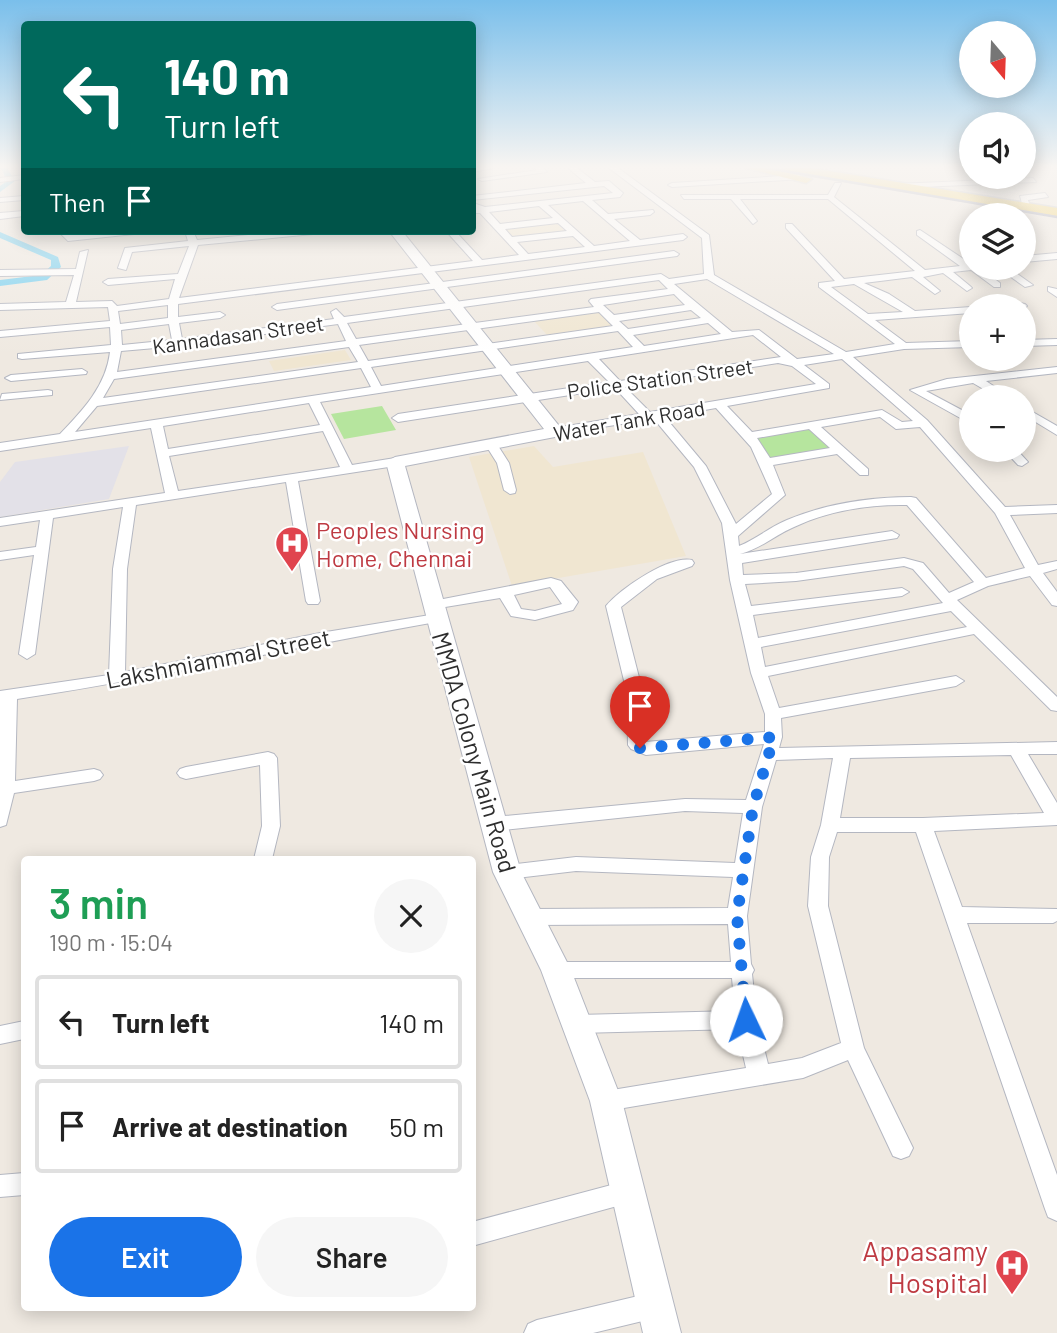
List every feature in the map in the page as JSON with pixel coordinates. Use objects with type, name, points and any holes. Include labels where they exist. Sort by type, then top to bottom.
[{"type":"street","points":[[499,230],[525,256]]},
{"type":"street","points":[[572,230],[592,248]]},
{"type":"street","points":[[622,230],[637,242]]},
{"type":"street","points":[[697,230],[706,237],[709,276]]},
{"type":"street","points":[[793,230],[843,284]]},
{"type":"street","points":[[868,230],[935,291]]},
{"type":"street","points":[[625,233],[636,232]]},
{"type":"street","points":[[510,240],[575,233]]},
{"type":"street","points":[[920,233],[959,260]]},
{"type":"street","points":[[65,235],[68,238],[96,235]]},
{"type":"street","points":[[178,343],[171,321],[172,302],[194,245],[190,235]]},
{"type":"street","points":[[123,268],[128,250],[194,245],[238,235]]},
{"type":"street","points":[[398,235],[555,432]]},
{"type":"street","points":[[454,235],[478,261]]},
{"type":"street","points":[[114,309],[683,237]]},
{"type":"street","points":[[1057,245],[1043,248],[1057,256]]},
{"type":"street","points":[[71,303],[85,252]]},
{"type":"street","points":[[544,253],[641,349]]},
{"type":"street","points":[[277,307],[674,254]]},
{"type":"street","points":[[1038,257],[1057,256]]},
{"type":"street","points":[[1038,257],[1057,269]]},
{"type":"street","points":[[639,259],[692,307],[729,335]]},
{"type":"street","points":[[904,346],[822,285],[856,284],[959,270]]},
{"type":"street","points":[[0,273],[79,272]]},
{"type":"street","points":[[947,272],[967,288]]},
{"type":"street","points":[[391,274],[404,290]]},
{"type":"street","points":[[108,282],[183,276]]},
{"type":"street","points":[[368,276],[393,314]]},
{"type":"street","points":[[112,376],[597,306],[668,284],[709,276],[844,355],[923,423],[1001,511],[1032,568],[1057,602]]},
{"type":"street","points":[[886,279],[903,295]]},
{"type":"street","points":[[989,280],[997,285]]},
{"type":"street","points":[[1021,280],[1028,285]]},
{"type":"street","points":[[318,283],[377,390]]},
{"type":"street","name":"Kannadasan Street","points":[[17,367],[119,350],[579,288],[668,284]]},
{"type":"street","points":[[856,284],[886,296],[913,314]]},
{"type":"street","points":[[269,289],[287,328]]},
{"type":"street","points":[[213,297],[228,336]]},
{"type":"street","points":[[0,307],[112,304],[119,350],[112,376],[94,403],[63,438]]},
{"type":"street","points":[[610,319],[692,307]]},
{"type":"street","points":[[868,317],[959,311]]},
{"type":"street","points":[[5,334],[171,321],[220,314]]},
{"type":"street","points":[[94,403],[709,320]]},
{"type":"street","points":[[0,447],[755,332],[793,363]]},
{"type":"street","points":[[1036,343],[1057,342]]},
{"type":"street","name":"Police Station Street","points":[[398,418],[778,360],[793,363],[904,346],[959,344]]},
{"type":"street","points":[[591,357],[700,466],[729,523],[737,580],[759,673],[773,714],[770,746],[753,807],[737,916],[744,970],[746,1020],[760,1074]]},
{"type":"street","name":"Water Tank Road","points":[[395,462],[825,386],[793,363]]},
{"type":"street","points":[[1,399],[17,367],[82,372]]},
{"type":"street","points":[[959,413],[916,390],[947,382],[1056,371]]},
{"type":"street","points":[[975,379],[985,385]]},
{"type":"street","points":[[1,399],[48,393]]},
{"type":"street","points":[[313,399],[347,468]]},
{"type":"street","points":[[720,405],[750,436],[768,462],[779,495],[733,549]]},
{"type":"street","points":[[750,436],[882,413],[900,426],[923,423]]},
{"type":"street","points":[[1036,418],[1057,431]]},
{"type":"street","points":[[156,423],[172,495]]},
{"type":"street","points":[[811,425],[864,472]]},
{"type":"street","points":[[164,453],[327,427]]},
{"type":"street","points":[[491,444],[503,463],[510,490]]},
{"type":"street","points":[[768,462],[839,450]]},
{"type":"street","points":[[0,522],[395,462]]},
{"type":"street","name":"MMDA Colony Main Road","points":[[395,462],[507,872],[556,970],[606,1101],[630,1192],[658,1319]]},
{"type":"street","points":[[291,476],[313,601]]},
{"type":"street","points":[[733,549],[753,548],[766,537],[794,522],[874,503],[911,501],[983,583]]},
{"type":"street","points":[[117,679],[120,569],[130,502]]},
{"type":"street","points":[[1001,511],[1057,509]]},
{"type":"street","points":[[27,654],[47,515]]},
{"type":"street","points":[[733,549],[892,535]]},
{"type":"street","points":[[0,556],[42,550]]},
{"type":"street","points":[[737,580],[796,577],[904,562],[918,566],[950,603],[1054,700]]},
{"type":"street","points":[[687,564],[652,576],[613,606],[635,693],[638,745],[646,749],[770,746],[842,755],[1057,748]]},
{"type":"street","points":[[753,645],[950,603],[983,583],[1032,568],[1057,565]]},
{"type":"street","name":"Lakshmiammal Street","points":[[4,695],[117,679],[320,638],[435,612],[505,593],[551,582],[556,584],[571,602],[568,607],[526,616],[516,613],[505,593]]},
{"type":"street","points":[[745,611],[902,592]]},
{"type":"street","points":[[759,673],[977,629]]},
{"type":"street","points":[[773,714],[956,681]]},
{"type":"street","points":[[0,820],[4,695]]},
{"type":"street","points":[[830,825],[923,825],[1057,819],[1017,750]]},
{"type":"street","points":[[842,755],[830,825],[820,857],[818,906],[853,1048],[901,1148]]},
{"type":"street","points":[[186,773],[268,758],[271,826],[264,856]]},
{"type":"street","points":[[3,789],[94,775]]},
{"type":"street","points":[[494,824],[685,805],[753,807]]},
{"type":"street","points":[[923,825],[1057,1209]]},
{"type":"street","points":[[507,872],[576,864],[744,870]]},
{"type":"street","points":[[955,915],[1053,915]]},
{"type":"street","points":[[530,917],[737,916]]},
{"type":"street","points":[[556,970],[744,970]]},
{"type":"street","points":[[578,1024],[746,1020]]},
{"type":"street","points":[[0,1035],[21,1031]]},
{"type":"street","points":[[606,1101],[803,1068],[853,1048]]},
{"type":"street","points":[[0,1186],[21,1184]]},
{"type":"street","points":[[476,1233],[630,1192]]},
{"type":"street","points":[[537,1333],[658,1319]]},
{"type":"shaded area","points":[[503,230],[565,231],[512,238]]},
{"type":"shaded area","points":[[598,311],[615,328],[549,337],[533,320]]},
{"type":"shaded area","points":[[345,350],[351,360],[274,371],[269,361]]},
{"type":"shaded area","points":[[129,446],[109,499],[0,517],[0,482],[15,462]]},
{"type":"shaded area","points":[[534,446],[553,467],[643,452],[686,556],[512,586],[469,457]]},
{"type":"green space","points":[[382,406],[396,430],[344,439],[331,414]]},
{"type":"green space","points":[[811,427],[837,450],[770,460],[754,436]]},
{"type":"waterway","points":[[0,235],[55,259],[56,267],[44,278],[0,283]]},
{"type":"place","name":"Peoples Nursing Home, Chennai","points":[[292,573]]},
{"type":"place","name":"Appasamy Hospital","points":[[1012,1296]]},
{"type":"route","points":[[640,748],[774,737],[766,754],[753,807],[737,916],[744,970],[746,1020]]}]
